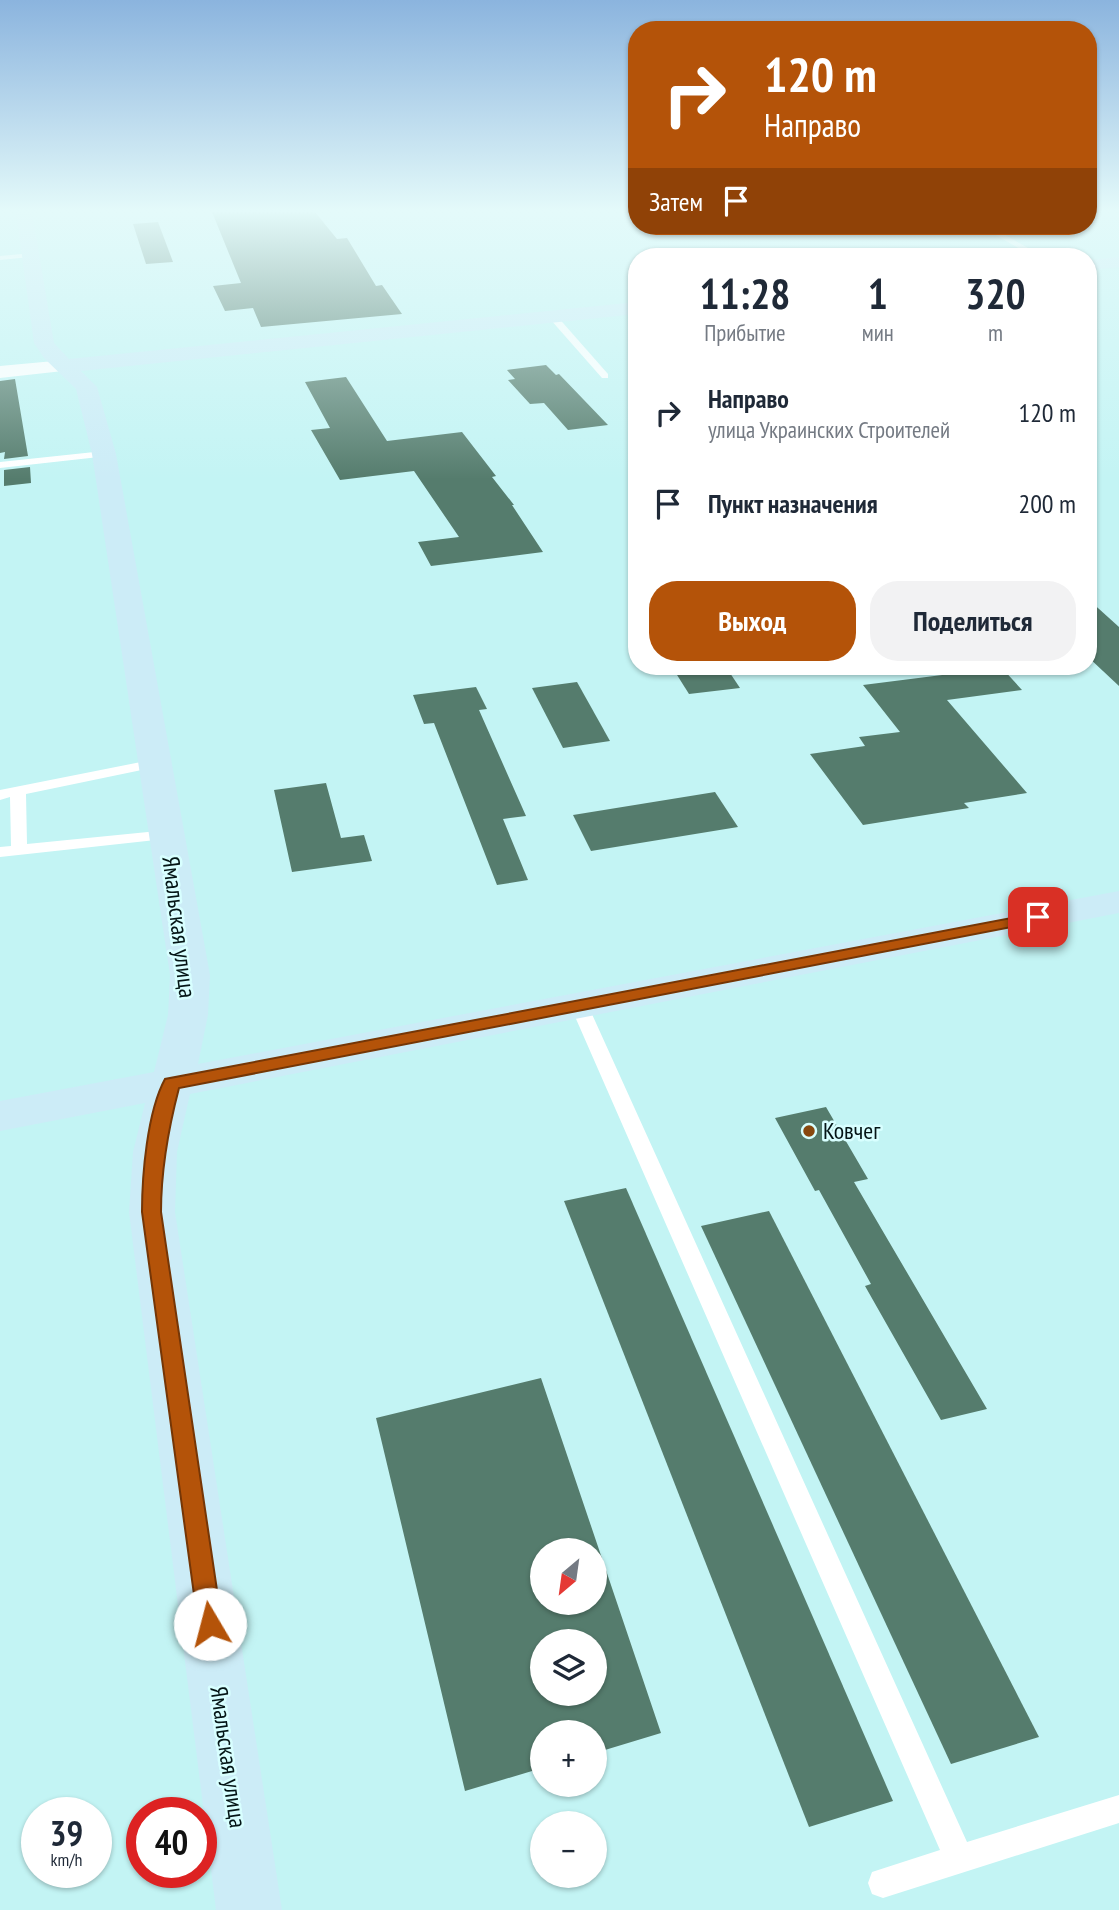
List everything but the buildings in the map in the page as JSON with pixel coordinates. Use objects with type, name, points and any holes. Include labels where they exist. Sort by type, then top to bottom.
[{"type":"street","name":"Ямальская улица","points":[[30,301],[44,343],[51,354],[86,387],[104,454],[190,975],[191,999],[187,1025],[158,1135],[152,1175],[152,1212],[249,1910]]},
{"type":"street","points":[[0,372],[628,309]]},
{"type":"street","points":[[0,1116],[1119,902]]},
{"type":"lane","points":[[553,317],[606,376]]},
{"type":"lane","points":[[0,465],[104,454]]},
{"type":"lane","points":[[0,795],[156,762]]},
{"type":"lane","points":[[18,791],[19,850]]},
{"type":"lane","points":[[0,852],[168,835]]},
{"type":"lane","points":[[582,1012],[959,1859]]},
{"type":"lane","points":[[883,1883],[1119,1809]]},
{"type":"place","name":"Ковчег","points":[[809,1131]]},
{"type":"route","points":[[210,1624],[152,1212],[152,1175],[158,1135],[171,1084],[1038,917]]}]
